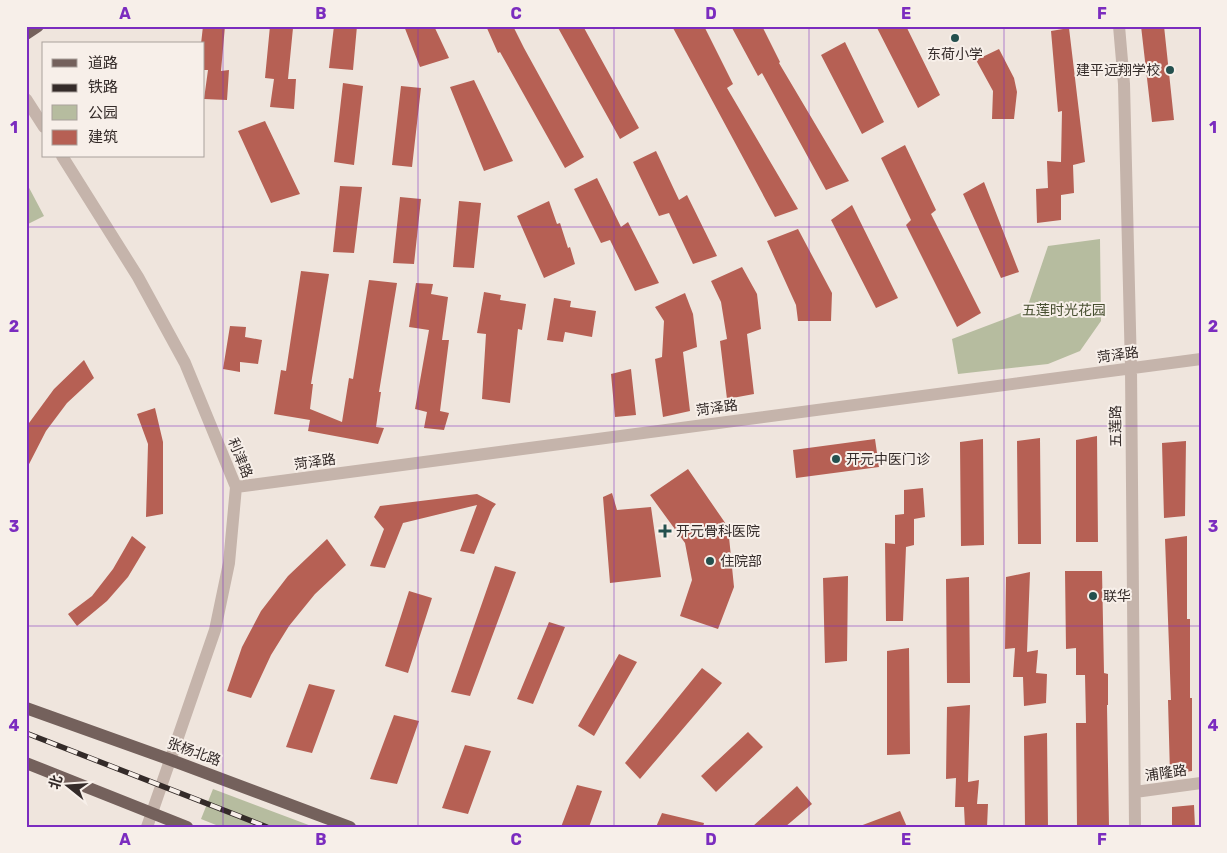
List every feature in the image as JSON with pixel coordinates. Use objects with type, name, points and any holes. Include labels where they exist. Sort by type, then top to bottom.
[{"type":"main road","points":[[26,34],[38,26]]},
{"type":"main road","name":"张杨北路","points":[[26,708],[350,827]]},
{"type":"main road","points":[[26,763],[186,827]]},
{"type":"street","name":"五莲路","points":[[1119,26],[1124,84],[1131,369],[1135,827]]},
{"type":"street","points":[[26,99],[42,124]]},
{"type":"street","name":"利津路","points":[[63,158],[138,277],[185,363],[236,487],[228,563],[215,630],[147,827]]},
{"type":"street","name":"菏泽路","points":[[236,487],[1201,359]]},
{"type":"street","name":"浦隆路","points":[[1135,792],[1201,783]]},
{"type":"green space","points":[[26,182],[44,216],[26,225]]},
{"type":"green space","name":"五莲时光花园","points":[[1100,239],[1101,321],[1080,351],[1048,364],[958,374],[952,339],[1026,311],[1048,246]]},
{"type":"green space","points":[[213,789],[314,827],[221,827],[201,819]]},
{"type":"building","points":[[203,26],[225,26],[221,71],[229,70],[227,100],[205,99],[208,70],[205,70],[205,42],[201,42]]},
{"type":"building","points":[[270,26],[293,28],[288,79],[296,79],[294,109],[270,107],[274,79],[265,78]]},
{"type":"building","points":[[334,26],[357,26],[353,70],[329,68]]},
{"type":"building","points":[[404,26],[434,26],[449,58],[420,67]]},
{"type":"building","points":[[486,26],[513,26],[584,157],[565,168],[500,52],[498,53]]},
{"type":"building","points":[[557,26],[583,26],[639,128],[620,139]]},
{"type":"building","points":[[672,26],[704,26],[733,84],[727,88],[798,209],[775,217]]},
{"type":"building","points":[[731,26],[762,26],[779,63],[849,181],[826,190],[762,73],[758,76]]},
{"type":"building","points":[[876,26],[906,26],[940,95],[918,108]]},
{"type":"building","points":[[1141,26],[1164,26],[1174,120],[1152,122]]},
{"type":"building","points":[[1069,28],[1085,162],[1073,165],[1074,193],[1061,195],[1061,220],[1037,223],[1036,189],[1048,188],[1047,161],[1061,162],[1062,111],[1058,112],[1051,31]]},
{"type":"building","points":[[845,42],[884,122],[862,134],[821,55]]},
{"type":"building","points":[[999,49],[1014,78],[1017,92],[1014,119],[992,119],[993,91],[976,60]]},
{"type":"building","points":[[474,80],[513,161],[484,171],[450,87]]},
{"type":"building","points":[[343,83],[363,86],[354,165],[334,162]]},
{"type":"building","points":[[401,86],[421,88],[412,167],[392,165]]},
{"type":"building","points":[[265,121],[300,194],[271,203],[238,131]]},
{"type":"building","points":[[905,145],[936,210],[931,214],[981,313],[957,327],[906,225],[911,220],[881,158]]},
{"type":"building","points":[[656,151],[679,200],[687,195],[717,256],[693,264],[669,213],[659,216],[633,162]]},
{"type":"building","points":[[597,178],[621,227],[628,222],[659,283],[635,291],[610,240],[601,243],[574,189]]},
{"type":"building","points":[[984,182],[1019,272],[1001,278],[963,194]]},
{"type":"building","points":[[340,186],[362,187],[354,253],[333,252]]},
{"type":"building","points":[[400,197],[421,199],[414,264],[393,263]]},
{"type":"building","points":[[459,201],[481,203],[474,268],[453,267]]},
{"type":"building","points":[[549,201],[557,224],[560,223],[568,248],[570,247],[575,264],[544,278],[517,216]]},
{"type":"building","points":[[852,205],[898,298],[876,308],[831,220]]},
{"type":"building","points":[[798,229],[832,293],[831,321],[798,321],[796,305],[767,241]]},
{"type":"building","points":[[742,267],[757,294],[761,329],[747,334],[754,394],[727,399],[720,341],[727,339],[721,302],[711,281]]},
{"type":"building","points":[[301,271],[329,274],[311,384],[313,384],[310,409],[342,422],[349,378],[353,379],[369,280],[397,283],[379,392],[381,392],[376,427],[384,428],[378,444],[308,431],[310,420],[274,414],[281,370],[286,371]]},
{"type":"building","points":[[416,283],[433,284],[431,294],[448,297],[442,340],[449,340],[440,411],[449,413],[444,430],[424,428],[427,412],[415,409],[429,330],[409,327]]},
{"type":"building","points":[[484,292],[501,295],[500,300],[526,304],[522,330],[518,329],[510,403],[482,399],[486,334],[477,333]]},
{"type":"building","points":[[685,293],[693,314],[697,347],[683,352],[690,411],[663,417],[655,359],[662,357],[664,321],[655,307]]},
{"type":"building","points":[[554,298],[571,301],[570,307],[596,311],[592,337],[565,332],[563,342],[547,340]]},
{"type":"building","points":[[230,326],[246,327],[245,337],[262,340],[258,364],[240,362],[240,372],[223,369]]},
{"type":"building","points":[[84,360],[94,378],[67,403],[46,431],[26,470],[26,429],[29,423],[54,389]]},
{"type":"building","points":[[631,369],[636,415],[615,417],[611,374]]},
{"type":"building","points":[[155,408],[163,442],[163,514],[146,517],[148,444],[137,414]]},
{"type":"building","points":[[1097,436],[1098,542],[1076,542],[1076,440]]},
{"type":"building","points":[[1040,438],[1041,544],[1018,544],[1017,441]]},
{"type":"building","name":"开元中医门诊","points":[[875,439],[879,467],[796,478],[793,450]]},
{"type":"building","points":[[983,439],[984,545],[961,546],[960,442]]},
{"type":"building","points":[[1186,441],[1185,516],[1164,518],[1162,443]]},
{"type":"building","name":"住院部","points":[[688,469],[728,527],[734,587],[718,629],[680,616],[692,580],[685,543],[650,495]]},
{"type":"building","points":[[923,488],[925,517],[914,519],[914,545],[906,547],[903,621],[886,621],[885,543],[895,544],[895,515],[904,514],[904,490]]},
{"type":"building","points":[[612,493],[617,510],[651,507],[661,577],[610,583],[603,497]]},
{"type":"building","points":[[477,494],[496,504],[492,509],[474,554],[460,551],[477,505],[403,523],[385,568],[370,566],[384,529],[374,517],[380,506]]},
{"type":"building","points":[[132,536],[146,547],[128,577],[107,601],[77,626],[68,614],[92,596],[113,569]]},
{"type":"building","points":[[1187,536],[1187,619],[1190,619],[1192,771],[1170,774],[1168,700],[1171,700],[1165,539]]},
{"type":"building","points":[[327,539],[346,565],[315,594],[289,626],[271,655],[251,698],[227,691],[242,647],[261,611],[288,576]]},
{"type":"building","points":[[495,566],[516,572],[470,696],[451,692]]},
{"type":"building","points":[[1065,571],[1102,571],[1104,673],[1108,674],[1109,827],[1077,827],[1076,723],[1086,723],[1085,675],[1076,675],[1076,648],[1066,649]]},
{"type":"building","points":[[1030,572],[1027,652],[1038,650],[1036,673],[1047,674],[1046,703],[1024,706],[1023,677],[1013,677],[1015,648],[1005,649],[1006,577]]},
{"type":"building","points":[[848,576],[847,661],[825,663],[823,578]]},
{"type":"building","points":[[969,577],[970,683],[947,683],[946,579]]},
{"type":"building","points":[[409,591],[432,598],[408,673],[385,666]]},
{"type":"building","points":[[549,622],[565,627],[533,704],[517,699]]},
{"type":"building","points":[[909,648],[910,754],[887,755],[887,651]]},
{"type":"building","points":[[619,654],[637,662],[594,736],[578,726]]},
{"type":"building","points":[[702,668],[722,683],[640,779],[625,763]]},
{"type":"building","points":[[309,684],[335,690],[312,753],[286,747]]},
{"type":"building","points":[[970,705],[968,782],[979,780],[977,804],[988,804],[987,827],[965,827],[964,807],[955,807],[956,778],[946,779],[947,707]]},
{"type":"building","points":[[394,715],[419,721],[397,784],[370,779]]},
{"type":"building","points":[[748,732],[763,747],[716,792],[701,776]]},
{"type":"building","points":[[1047,733],[1048,827],[1025,827],[1024,736]]},
{"type":"building","points":[[465,745],[491,751],[468,814],[442,808]]},
{"type":"building","points":[[577,785],[602,791],[589,827],[561,827]]},
{"type":"building","points":[[797,786],[812,804],[785,827],[752,827]]},
{"type":"building","points":[[1194,805],[1195,827],[1172,827],[1172,807]]},
{"type":"building","points":[[900,811],[907,827],[860,827],[860,826]]},
{"type":"building","points":[[662,813],[704,823],[703,827],[656,827]]},
{"type":"railway","points":[[26,733],[267,827]]},
{"type":"place","name":"东荷小学","points":[[955,38]]},
{"type":"place","name":"建平远翔学校","points":[[1170,70]]},
{"type":"place","name":"开元中医门诊","points":[[836,459]]},
{"type":"place","name":"开元骨科医院","points":[[665,531]]},
{"type":"place","name":"住院部","points":[[710,561]]},
{"type":"place","name":"联华","points":[[1093,596]]}]
